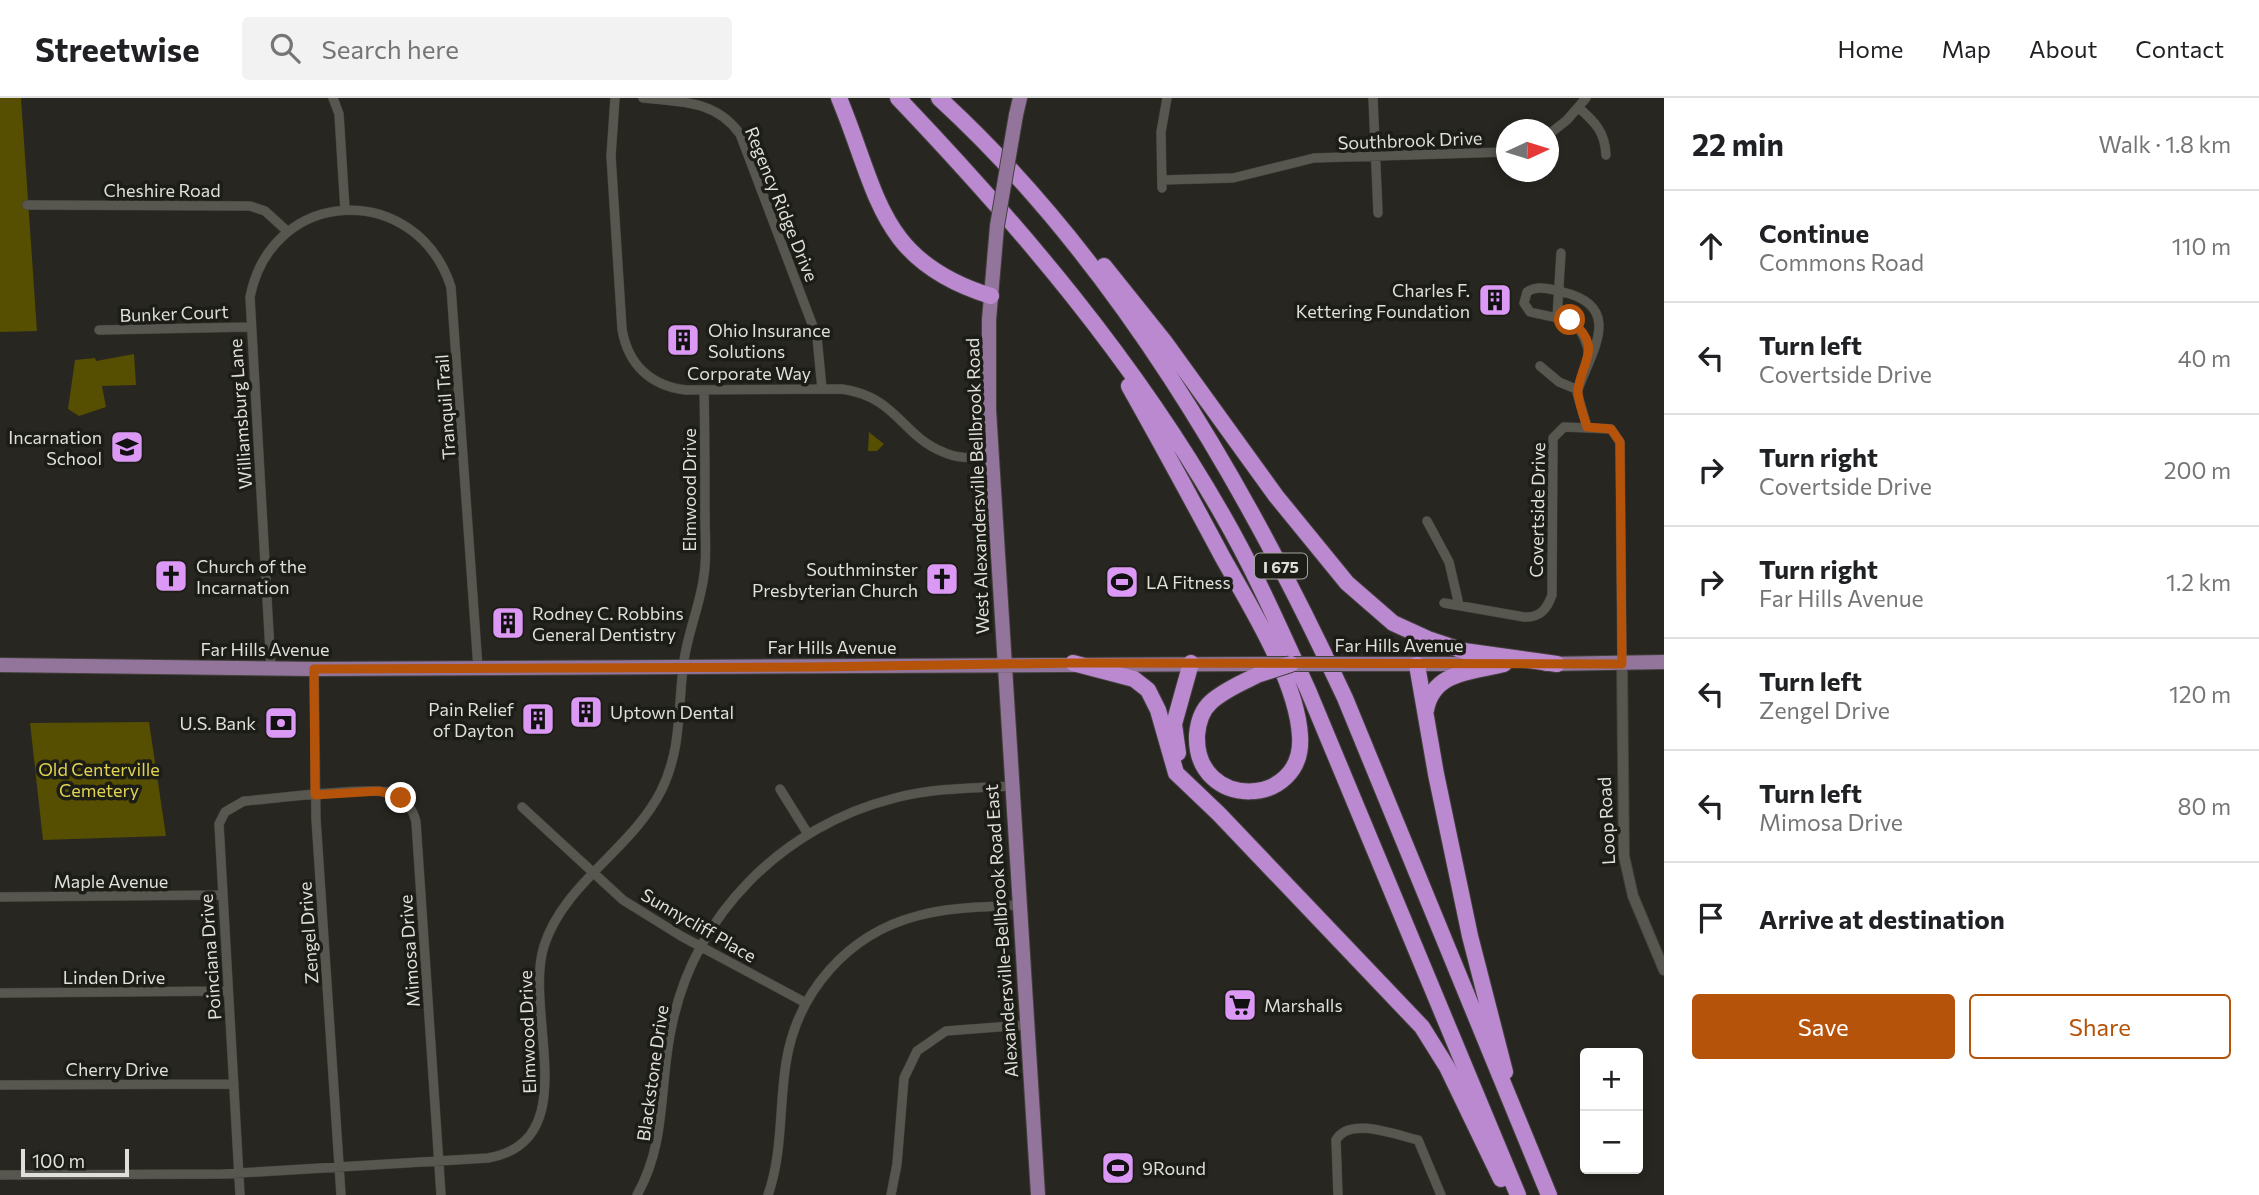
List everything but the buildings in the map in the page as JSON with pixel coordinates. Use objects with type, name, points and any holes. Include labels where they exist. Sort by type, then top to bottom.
[{"type":"highway","points":[[839,98],[881,209],[894,234],[905,248],[935,273],[991,296]]},
{"type":"highway","name":"I 675","points":[[898,98],[1032,244],[1097,328],[1182,447],[1223,515],[1271,608],[1518,1195]]},
{"type":"highway","name":"I 675","points":[[939,98],[1004,163],[1093,268],[1139,329],[1233,476],[1280,564],[1377,773],[1549,1195]]},
{"type":"highway","points":[[1040,205],[1116,279],[1276,496],[1347,583],[1392,622],[1428,639],[1464,651],[1557,664]]},
{"type":"highway","points":[[1097,328],[1255,616],[1291,694],[1299,721],[1301,748],[1293,772],[1274,786],[1250,793],[1226,788],[1206,773],[1196,750],[1198,723],[1210,703],[1255,669],[1291,664]]},
{"type":"highway","points":[[1073,663],[1134,679],[1148,690],[1158,710],[1176,774],[1213,808],[1422,1027],[1447,1067],[1508,1195]]},
{"type":"highway","points":[[1191,663],[1174,724],[1175,744],[1183,764],[1213,808]]},
{"type":"highway","points":[[1425,716],[1430,694],[1441,681],[1504,664]]},
{"type":"highway","points":[[1417,665],[1468,923],[1499,1044],[1510,1102]]},
{"type":"main road","name":"West Alexandersville Bellbrook Road","points":[[1005,665],[989,380],[991,296],[997,226],[1020,98]]},
{"type":"main road","name":"Far Hills Avenue","points":[[1291,664],[1664,662]]},
{"type":"main road","name":"Far Hills Avenue","points":[[0,665],[314,669],[1191,663],[1255,669]]},
{"type":"main road","name":"Alexandersville-Bellbrook Road East","points":[[1005,665],[1038,1195]]},
{"type":"street","points":[[333,98],[339,114],[345,210]]},
{"type":"street","name":"Corporate Way","points":[[615,98],[611,156],[624,340],[633,360],[654,381],[674,388],[704,390],[854,391],[875,398],[941,452],[962,458],[992,458]]},
{"type":"street","name":"Regency Ridge Drive","points":[[643,98],[710,107],[728,119],[740,134],[817,337],[822,389]]},
{"type":"street","name":"Southbrook Drive","points":[[1167,98],[1161,132],[1162,184],[1233,178],[1314,158],[1496,153]]},
{"type":"street","points":[[1373,98],[1378,213]]},
{"type":"street","points":[[1559,126],[1586,98]]},
{"type":"street","points":[[1579,108],[1599,127],[1606,142],[1606,155]]},
{"type":"street","name":"Cheshire Road","points":[[27,205],[250,206],[265,211],[287,231]]},
{"type":"street","name":"Williamsburg Lane","points":[[271,669],[250,298],[256,274],[270,250],[287,231],[318,215],[345,210]]},
{"type":"street","name":"Tranquil Trail","points":[[345,210],[382,215],[410,229],[436,254],[451,287],[478,668]]},
{"type":"street","points":[[1557,318],[1561,253]]},
{"type":"street","points":[[1590,358],[1581,329],[1570,320],[1530,312],[1524,303],[1527,292],[1532,289],[1559,291],[1584,297],[1598,314],[1599,335],[1577,392],[1587,427],[1611,429],[1620,442],[1622,664]]},
{"type":"street","name":"Bunker Court","points":[[99,331],[250,327]]},
{"type":"street","points":[[1540,366],[1559,383],[1577,392]]},
{"type":"street","name":"Elmwood Drive","points":[[0,1175],[240,1174],[502,1156],[521,1146],[536,1128],[545,1099],[539,1002],[541,955],[558,914],[644,817],[667,778],[680,728],[683,667],[705,565],[704,390]]},
{"type":"street","name":"Covertside Drive","points":[[1444,603],[1524,617],[1536,616],[1546,609],[1552,595],[1553,438],[1564,428],[1587,427]]},
{"type":"street","points":[[1427,521],[1450,562],[1459,605]]},
{"type":"street","name":"Loop Road","points":[[1622,664],[1624,856],[1633,896],[1664,970]]},
{"type":"street","name":"Zengel Drive","points":[[314,669],[315,795],[341,1195]]},
{"type":"street","name":"Blackstone Drive","points":[[637,1195],[657,1150],[672,1022],[687,976],[701,946],[720,916],[747,883],[808,834],[855,810],[897,797],[936,790],[1012,786]]},
{"type":"street","points":[[780,789],[808,834]]},
{"type":"street","name":"Mimosa Drive","points":[[315,795],[388,792],[401,798],[414,815],[440,1195]]},
{"type":"street","name":"Poinciana Drive","points":[[240,1195],[218,830],[225,812],[244,801],[315,795]]},
{"type":"street","name":"Sunnycliff Place","points":[[522,807],[594,874],[646,915],[806,1003]]},
{"type":"street","name":"Maple Avenue","points":[[0,897],[222,895]]},
{"type":"street","points":[[768,1195],[778,1153],[788,1049],[806,1003],[822,978],[845,953],[884,928],[926,914],[1018,905]]},
{"type":"street","name":"Linden Drive","points":[[0,993],[228,991]]},
{"type":"street","points":[[891,1195],[897,1164],[904,1079],[917,1051],[928,1040],[946,1031],[1026,1025]]},
{"type":"street","name":"Cherry Drive","points":[[0,1086],[234,1084]]},
{"type":"street","points":[[1338,1195],[1336,1140],[1344,1131],[1357,1128],[1418,1140],[1441,1195]]},
{"type":"green space","points":[[0,98],[21,98],[37,331],[0,332]]},
{"type":"green space","points":[[134,354],[136,385],[102,386],[106,407],[79,416],[68,409],[75,360],[95,358],[96,361]]},
{"type":"green space","points":[[869,432],[884,444],[877,451],[868,451]]},
{"type":"green space","name":"Old Centerville Cemetery","points":[[149,722],[166,836],[43,840],[30,723]]},
{"type":"place","name":"Charles F. Kettering Foundation","points":[[1495,300]]},
{"type":"place","name":"Ohio Insurance Solutions","points":[[683,340]]},
{"type":"place","name":"Incarnation School","points":[[127,447]]},
{"type":"place","name":"Church of the Incarnation","points":[[171,576]]},
{"type":"place","name":"Southminster Presbyterian Church","points":[[942,579]]},
{"type":"place","name":"LA Fitness","points":[[1122,582]]},
{"type":"place","name":"Rodney C. Robbins General Dentistry","points":[[508,623]]},
{"type":"place","name":"Uptown Dental","points":[[586,712]]},
{"type":"place","name":"Pain Relief of Dayton","points":[[538,719]]},
{"type":"place","name":"U.S. Bank","points":[[281,723]]},
{"type":"place","name":"Marshalls","points":[[1240,1005]]},
{"type":"place","name":"9Round","points":[[1118,1168]]},
{"type":"route","points":[[401,798],[379,791],[315,795],[314,669],[1073,663],[1622,664],[1620,442],[1611,429],[1587,427],[1577,392],[1590,358],[1581,329],[1570,320]]}]
